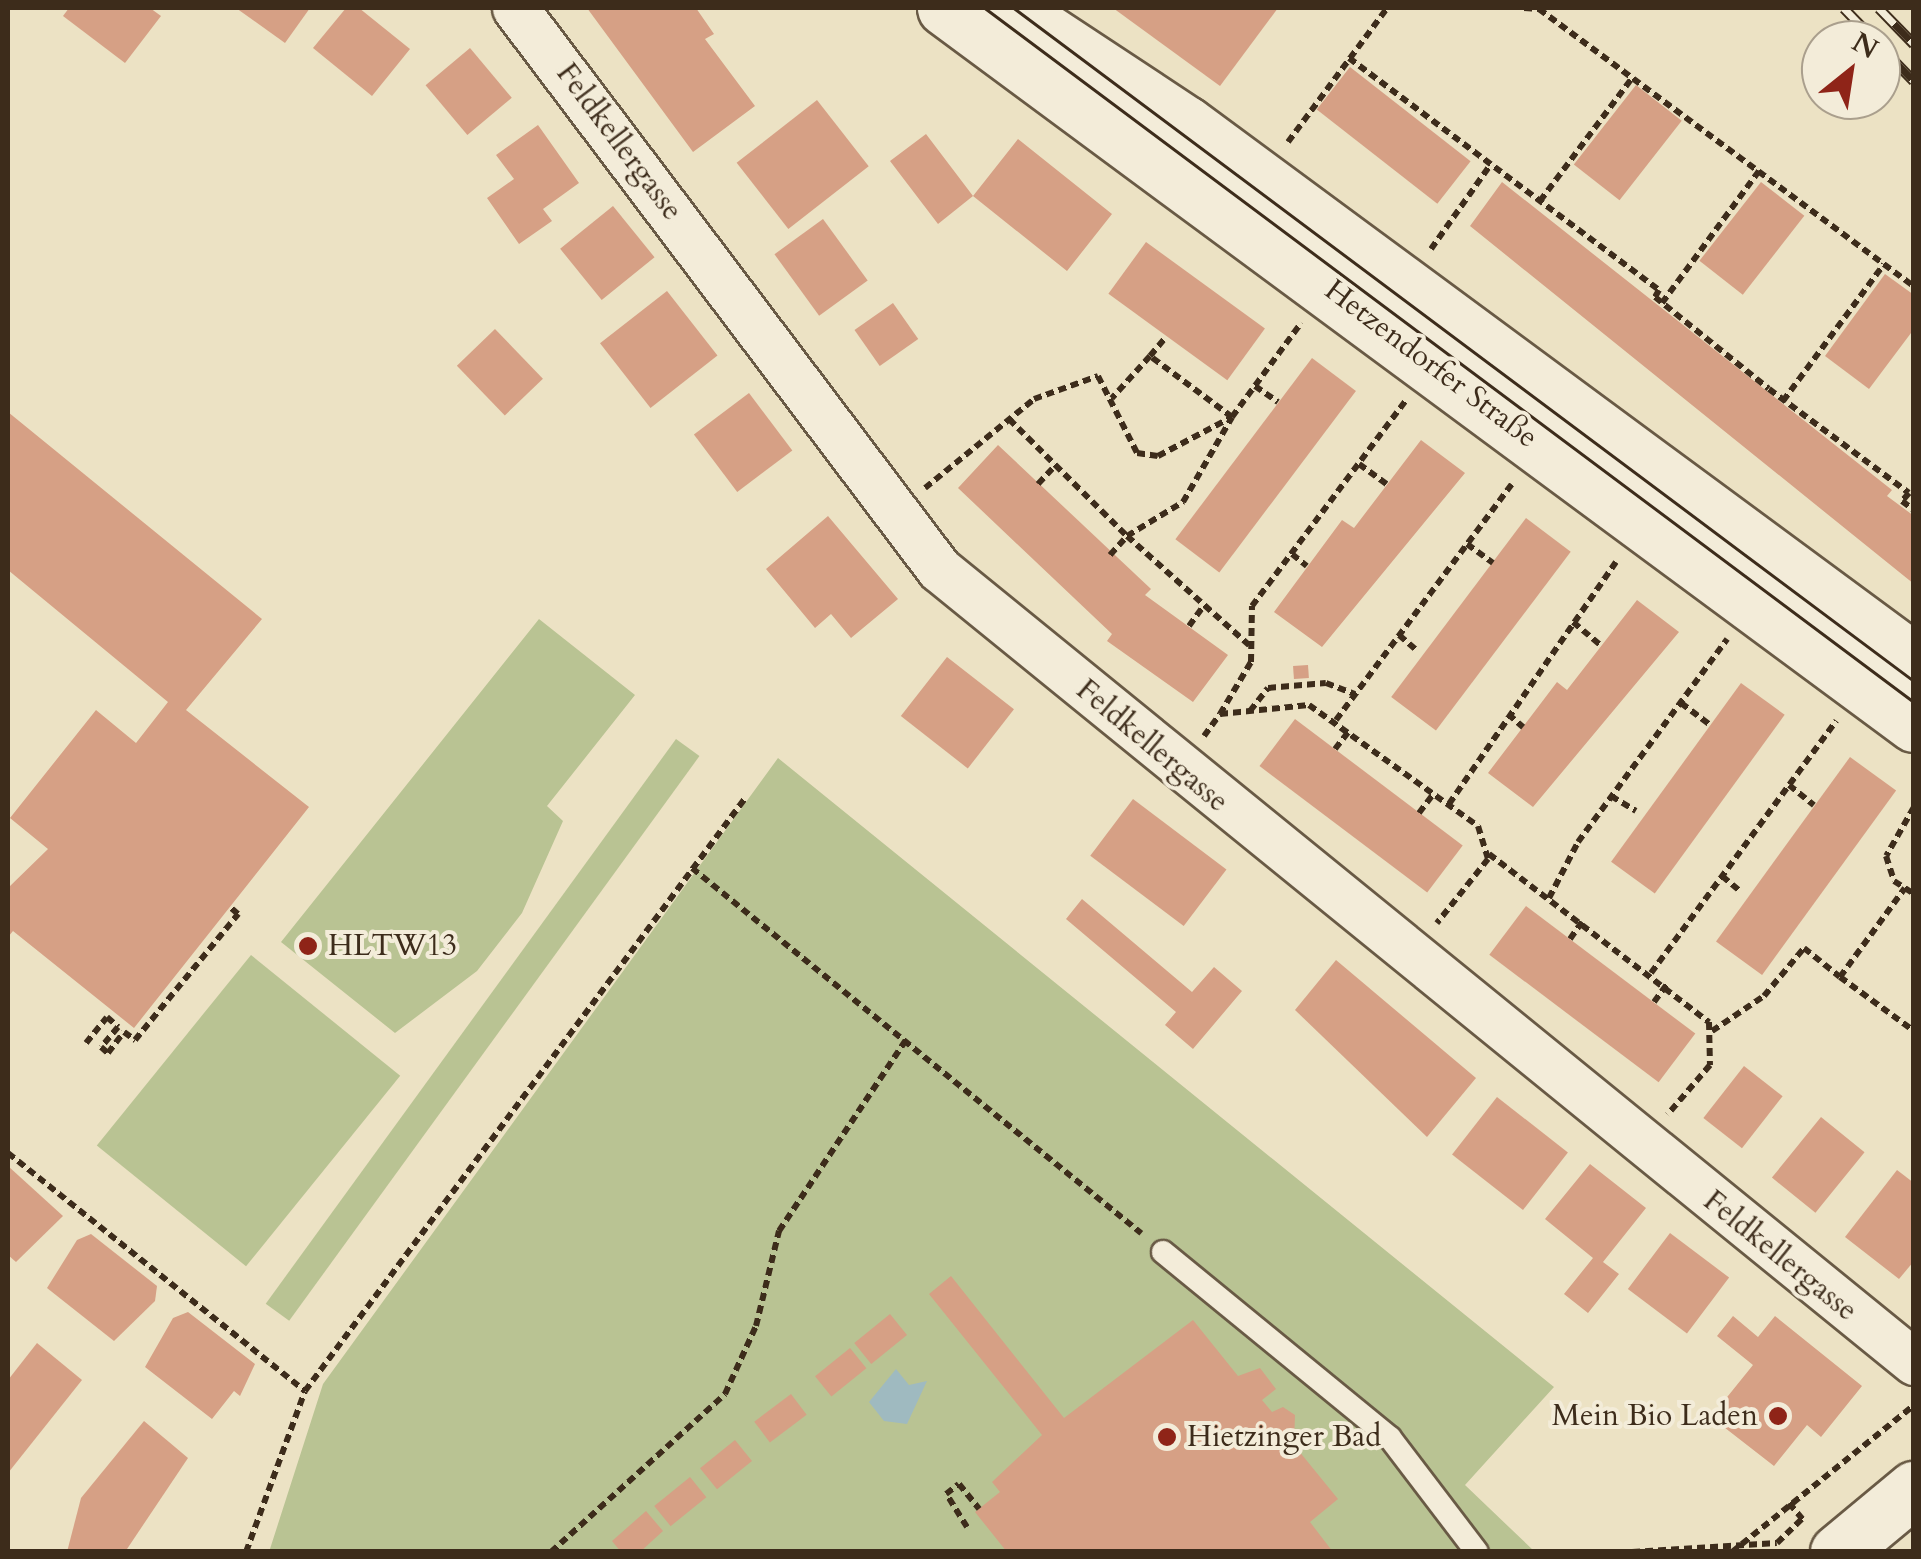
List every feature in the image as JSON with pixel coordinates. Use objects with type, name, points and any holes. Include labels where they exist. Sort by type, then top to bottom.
[{"type":"main road","name":"Hetzendorfer Straße","points":[[945,8],[1914,724]]},
{"type":"main road","name":"Hetzendorfer Straße","points":[[1010,8],[1186,124],[1914,661]]},
{"type":"main road","points":[[1820,1535],[1914,1489]]},
{"type":"street","name":"Feldkellergasse","points":[[515,8],[939,570],[1410,958],[1914,1362]]},
{"type":"lane","points":[[1164,1252],[1390,1438],[1478,1552]]},
{"type":"path","points":[[1295,132],[1387,8]]},
{"type":"path","points":[[1524,8],[1632,78],[1914,286]]},
{"type":"path","points":[[1349,58],[1658,290],[1662,302],[1783,401],[1911,490],[1902,501],[1914,510]]},
{"type":"path","points":[[1540,202],[1632,78]]},
{"type":"path","points":[[1438,239],[1491,164]]},
{"type":"path","points":[[1662,302],[1759,171]]},
{"type":"path","points":[[1783,401],[1884,264]]},
{"type":"path","points":[[1110,555],[1127,536],[1183,502],[1232,418],[1293,334]]},
{"type":"path","points":[[1112,398],[1166,336]]},
{"type":"path","points":[[1150,356],[1232,418]]},
{"type":"path","points":[[896,511],[1009,419],[1098,376],[1137,453],[1158,456],[1232,418]]},
{"type":"path","points":[[1255,386],[1278,402]]},
{"type":"path","points":[[1179,769],[1220,714],[1251,662],[1246,616],[1405,401]]},
{"type":"path","points":[[1009,419],[1127,536],[1250,646]]},
{"type":"path","points":[[1359,464],[1387,484]]},
{"type":"path","points":[[1038,484],[1056,466]]},
{"type":"path","points":[[1336,720],[1514,481]]},
{"type":"path","points":[[1468,544],[1493,563]]},
{"type":"path","points":[[1292,554],[1307,566]]},
{"type":"path","points":[[1449,804],[1611,569]]},
{"type":"path","points":[[1188,626],[1204,608]]},
{"type":"path","points":[[1574,622],[1602,646]]},
{"type":"path","points":[[1399,635],[1416,650]]},
{"type":"path","points":[[1549,898],[1611,796],[1722,647]]},
{"type":"path","points":[[1249,712],[1268,688],[1326,684],[1356,694]]},
{"type":"path","points":[[1681,703],[1710,726]]},
{"type":"path","points":[[1220,714],[1309,705],[1350,730],[1488,838],[1488,853],[1410,958]]},
{"type":"path","points":[[1508,714],[1523,727]]},
{"type":"path","points":[[1651,973],[1836,722]]},
{"type":"path","points":[[1335,750],[1350,730]]},
{"type":"path","points":[[1790,785],[1814,805]]},
{"type":"path","points":[[1418,814],[1434,793]]},
{"type":"path","points":[[1611,796],[1636,812]]},
{"type":"path","points":[[246,1552],[304,1391],[746,797]]},
{"type":"path","points":[[1914,807],[1886,856],[1914,894]]},
{"type":"path","points":[[1488,853],[1666,984],[1712,1031],[1710,1064],[1642,1145]]},
{"type":"path","points":[[692,868],[1164,1252]]},
{"type":"path","points":[[1722,876],[1741,892]]},
{"type":"path","points":[[1840,977],[1906,888]]},
{"type":"path","points":[[86,1044],[107,1018],[118,1027],[101,1048],[108,1052],[124,1032],[135,1040],[238,914],[230,907]]},
{"type":"path","points":[[1570,939],[1582,922]]},
{"type":"path","points":[[1712,1031],[1764,996],[1804,948],[1914,1030]]},
{"type":"path","points":[[1654,1002],[1666,984]]},
{"type":"path","points":[[551,1552],[725,1394],[756,1326],[779,1232],[906,1040]]},
{"type":"path","points":[[8,1153],[304,1391]]},
{"type":"path","points":[[1735,1549],[1914,1406]]},
{"type":"path","points":[[966,1528],[946,1494],[959,1484],[979,1509]]},
{"type":"path","points":[[1632,1552],[1735,1549],[1820,1535]]},
{"type":"green space","points":[[539,619],[635,695],[547,806],[563,821],[522,913],[477,971],[395,1033],[281,942]]},
{"type":"green space","points":[[676,739],[699,756],[289,1321],[266,1304]]},
{"type":"green space","points":[[778,758],[1554,1387],[1465,1485],[1534,1551],[269,1552],[323,1384]]},
{"type":"green space","points":[[251,955],[400,1076],[246,1266],[97,1145]]},
{"type":"water","points":[[896,1369],[909,1385],[927,1381],[907,1424],[884,1421],[869,1402]]},
{"type":"building","points":[[69,8],[150,8],[161,16],[125,63],[63,16]]},
{"type":"building","points":[[236,8],[310,8],[285,43]]},
{"type":"building","points":[[346,8],[359,8],[410,49],[372,96],[313,48]]},
{"type":"building","points":[[587,8],[696,8],[714,34],[705,39],[755,106],[693,152]]},
{"type":"building","points":[[1113,8],[1278,8],[1220,86]]},
{"type":"building","points":[[470,48],[512,98],[467,135],[426,85]]},
{"type":"building","points":[[1350,67],[1471,161],[1437,204],[1317,110]]},
{"type":"building","points":[[1636,85],[1682,121],[1620,200],[1574,165]]},
{"type":"building","points":[[817,100],[869,166],[788,229],[737,163]]},
{"type":"building","points":[[538,125],[579,183],[543,209],[552,221],[519,244],[487,198],[514,179],[496,155]]},
{"type":"building","points":[[926,134],[973,196],[938,224],[890,161]]},
{"type":"building","points":[[1018,139],[1112,214],[1067,271],[973,196]]},
{"type":"building","points":[[1502,182],[1892,490],[1887,496],[1914,516],[1914,584],[1470,226]]},
{"type":"building","points":[[1761,182],[1804,216],[1743,295],[1699,261]]},
{"type":"building","points":[[613,206],[655,257],[602,300],[560,249]]},
{"type":"building","points":[[823,219],[868,280],[819,316],[774,254]]},
{"type":"building","points":[[1146,242],[1265,328],[1227,380],[1108,294]]},
{"type":"building","points":[[1885,274],[1914,295],[1914,329],[1869,389],[1825,356]]},
{"type":"building","points":[[667,291],[717,356],[651,408],[600,343]]},
{"type":"building","points":[[893,303],[918,339],[880,366],[854,330]]},
{"type":"building","points":[[495,329],[543,379],[505,415],[457,366]]},
{"type":"building","points":[[1312,358],[1356,391],[1219,572],[1175,539]]},
{"type":"building","points":[[749,393],[792,451],[737,492],[694,435]]},
{"type":"building","points":[[8,412],[262,619],[186,710],[309,807],[134,1028],[13,931],[8,937],[8,888],[48,849],[10,818],[96,710],[136,743],[168,702],[8,570]]},
{"type":"building","points":[[1421,440],[1465,473],[1322,647],[1274,612],[1342,520],[1354,528]]},
{"type":"building","points":[[998,445],[1151,589],[1145,595],[1228,655],[1193,702],[1107,641],[1112,634],[958,488]]},
{"type":"building","points":[[828,516],[898,599],[851,638],[831,614],[815,628],[766,569]]},
{"type":"building","points":[[1526,518],[1571,552],[1436,731],[1391,697]]},
{"type":"building","points":[[1637,600],[1679,632],[1533,807],[1488,773],[1557,682],[1567,690]]},
{"type":"building","points":[[947,657],[1014,709],[968,768],[901,716]]},
{"type":"building","points":[[1308,665],[1309,678],[1294,679],[1293,666]]},
{"type":"building","points":[[1741,683],[1785,715],[1655,894],[1611,862]]},
{"type":"building","points":[[1295,719],[1463,845],[1427,893],[1259,766]]},
{"type":"building","points":[[1850,757],[1896,791],[1762,975],[1716,941]]},
{"type":"building","points":[[1133,799],[1226,869],[1184,926],[1090,856]]},
{"type":"building","points":[[1082,899],[1192,992],[1214,967],[1242,991],[1193,1049],[1165,1025],[1176,1012],[1066,919]]},
{"type":"building","points":[[1526,906],[1695,1034],[1659,1082],[1489,955]]},
{"type":"building","points":[[1336,960],[1476,1078],[1427,1137],[1295,1010]]},
{"type":"building","points":[[1744,1066],[1783,1096],[1742,1148],[1703,1118]]},
{"type":"building","points":[[1497,1097],[1568,1152],[1523,1210],[1452,1155]]},
{"type":"building","points":[[1821,1117],[1865,1152],[1815,1213],[1772,1178]]},
{"type":"building","points":[[1590,1164],[1646,1208],[1603,1262],[1619,1274],[1588,1313],[1564,1294],[1593,1258],[1545,1219]]},
{"type":"building","points":[[8,1166],[63,1216],[16,1262],[8,1255]]},
{"type":"building","points":[[1897,1170],[1914,1183],[1914,1261],[1899,1279],[1845,1237]]},
{"type":"building","points":[[1670,1233],[1729,1278],[1687,1333],[1628,1289]]},
{"type":"building","points":[[91,1234],[157,1286],[155,1301],[114,1341],[47,1288],[77,1240]]},
{"type":"building","name":"Hietzinger Bad","points":[[951,1276],[1064,1418],[1193,1320],[1238,1376],[1260,1368],[1276,1389],[1262,1400],[1272,1412],[1283,1407],[1295,1415],[1294,1445],[1338,1499],[1310,1522],[1333,1552],[1007,1552],[975,1512],[1000,1492],[992,1482],[1042,1435],[929,1294]]},
{"type":"building","points":[[188,1312],[255,1364],[240,1396],[234,1391],[212,1419],[145,1367],[173,1318]]},
{"type":"building","points":[[890,1314],[907,1335],[871,1364],[854,1343]]},
{"type":"building","points":[[1733,1316],[1758,1337],[1775,1316],[1862,1386],[1821,1437],[1807,1425],[1774,1466],[1711,1417],[1753,1365],[1717,1336]]},
{"type":"building","points":[[37,1343],[82,1380],[8,1473],[8,1380]]},
{"type":"building","points":[[850,1348],[866,1368],[831,1397],[815,1376]]},
{"type":"building","points":[[791,1394],[807,1415],[770,1442],[754,1422]]},
{"type":"building","points":[[144,1421],[188,1458],[125,1552],[67,1552],[81,1498]]},
{"type":"building","points":[[735,1440],[752,1461],[717,1489],[700,1468]]},
{"type":"building","points":[[690,1477],[706,1497],[671,1526],[654,1506]]},
{"type":"building","points":[[646,1511],[663,1531],[640,1552],[621,1552],[612,1541]]},
{"type":"tram line","points":[[985,8],[1914,702]]},
{"type":"tram line","points":[[1014,8],[1914,681]]},
{"type":"railway","points":[[1844,8],[1856,20]]},
{"type":"railway","points":[[1879,8],[1914,44]]},
{"type":"railway","points":[[1901,68],[1914,81]]},
{"type":"place","name":"HLTW13","points":[[308,946]]},
{"type":"place","name":"Mein Bio Laden","points":[[1778,1416]]},
{"type":"place","name":"Hietzinger Bad","points":[[1167,1437]]}]
